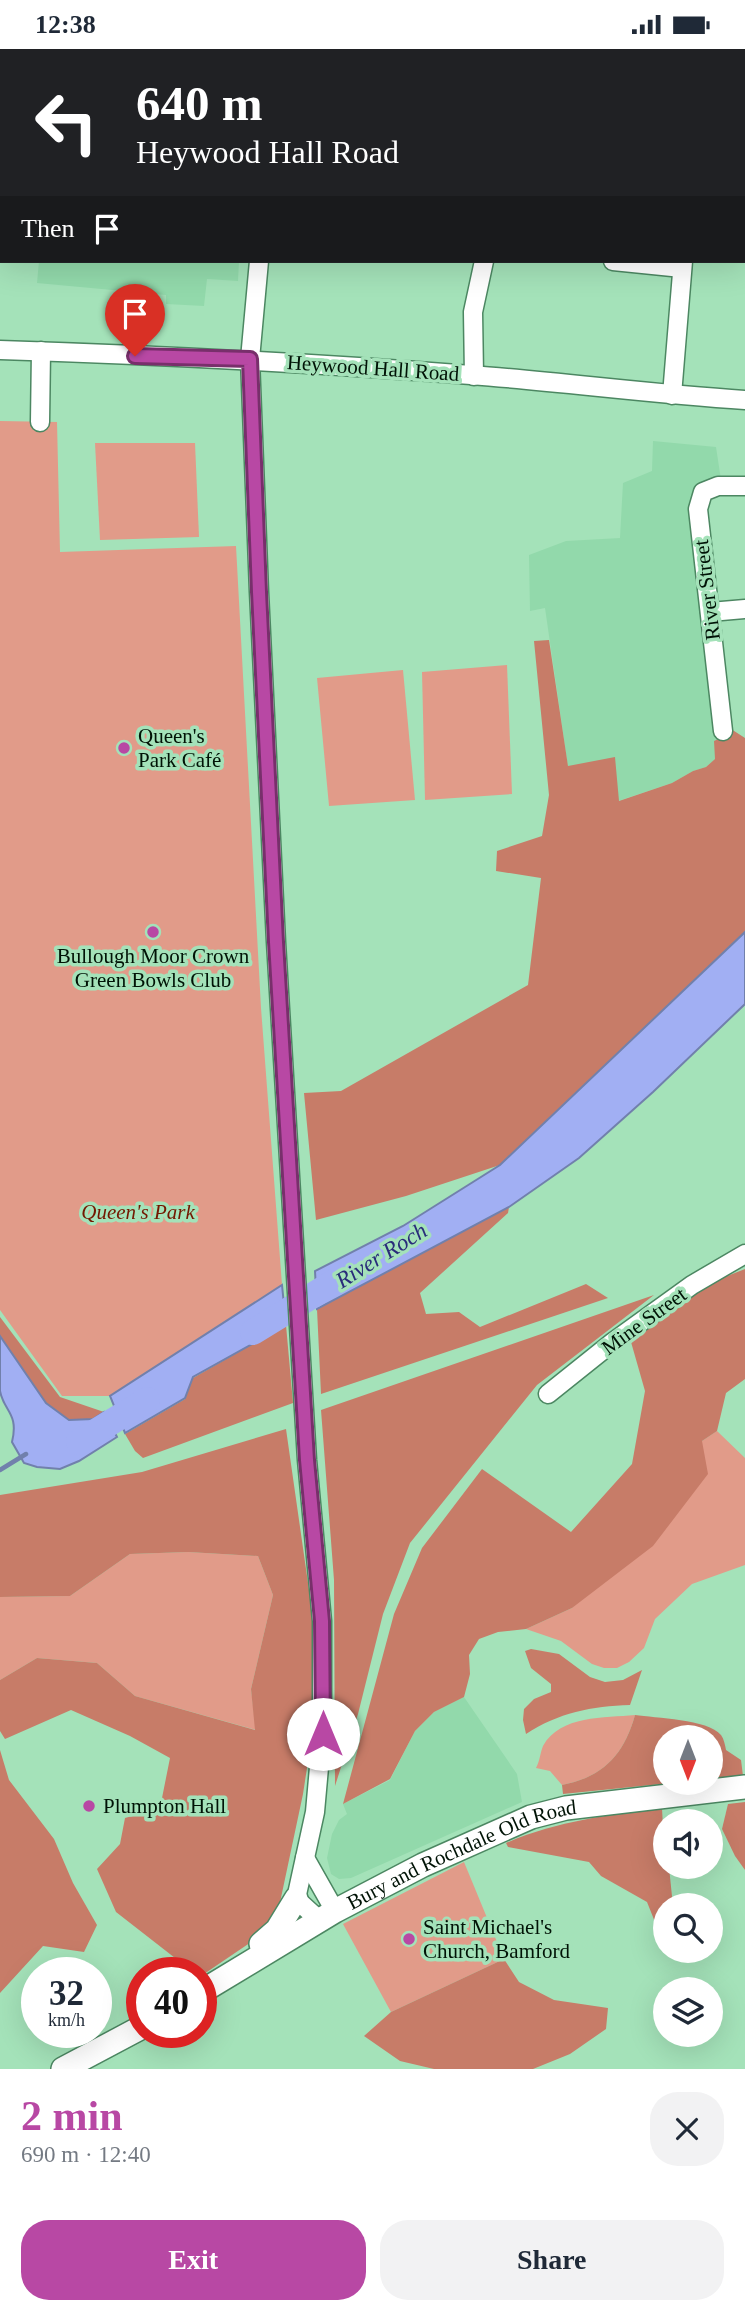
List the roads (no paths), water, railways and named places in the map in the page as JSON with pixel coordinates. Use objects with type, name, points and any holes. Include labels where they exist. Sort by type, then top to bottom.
[{"type":"main road","name":"Bury and Rochdale Old Road","points":[[217,1982],[327,1915],[423,1865],[531,1817],[566,1808],[745,1787]]},
{"type":"main road","points":[[217,1974],[276,1930],[296,1899]]},
{"type":"main road","points":[[63,2069],[105,2048]]},
{"type":"street","points":[[259,263],[250,359],[259,605],[307,1460],[322,1621],[323,1734],[315,1812],[296,1899],[327,1915]]},
{"type":"street","points":[[474,376],[473,312],[484,263]]},
{"type":"street","points":[[660,263],[683,264],[672,395]]},
{"type":"street","name":"Heywood Hall Road","points":[[0,350],[250,359],[745,400]]},
{"type":"street","points":[[40,422],[41,351]]},
{"type":"street","name":"River Street","points":[[723,731],[698,509],[703,492],[718,485],[745,486]]},
{"type":"street","points":[[709,613],[745,609]]},
{"type":"street","name":"Mine Street","points":[[548,1394],[613,1342],[681,1293],[745,1254]]},
{"type":"street","points":[[305,1858],[327,1915]]},
{"type":"street","points":[[76,2069],[106,2048]]},
{"type":"water","points":[[745,932],[745,1004],[579,1158],[509,1207],[317,1309],[315,1271],[403,1226],[500,1165]]},
{"type":"water","points":[[282,1285],[286,1325],[193,1377],[185,1398],[125,1433],[110,1396]]},
{"type":"water","points":[[0,1336],[46,1403],[69,1420],[93,1419],[104,1412],[117,1437],[79,1461],[60,1469],[24,1463],[12,1442],[14,1425],[0,1391]]},
{"type":"waterway","name":"River Roch","points":[[253,1332],[346,1275]]},
{"type":"waterway","name":"River Roch","points":[[79,1442],[147,1400]]},
{"type":"waterway","points":[[0,1470],[26,1454]]},
{"type":"place","name":"Queen's Park Café","points":[[124,748]]},
{"type":"place","name":"Bullough Moor Crown Green Bowls Club","points":[[153,932]]},
{"type":"place","name":"Plumpton Hall","points":[[89,1806]]},
{"type":"place","name":"Saint Michael's Church, Bamford","points":[[409,1939]]},
{"type":"park label","name":"Queen's Park","points":[[138,1212]]}]
